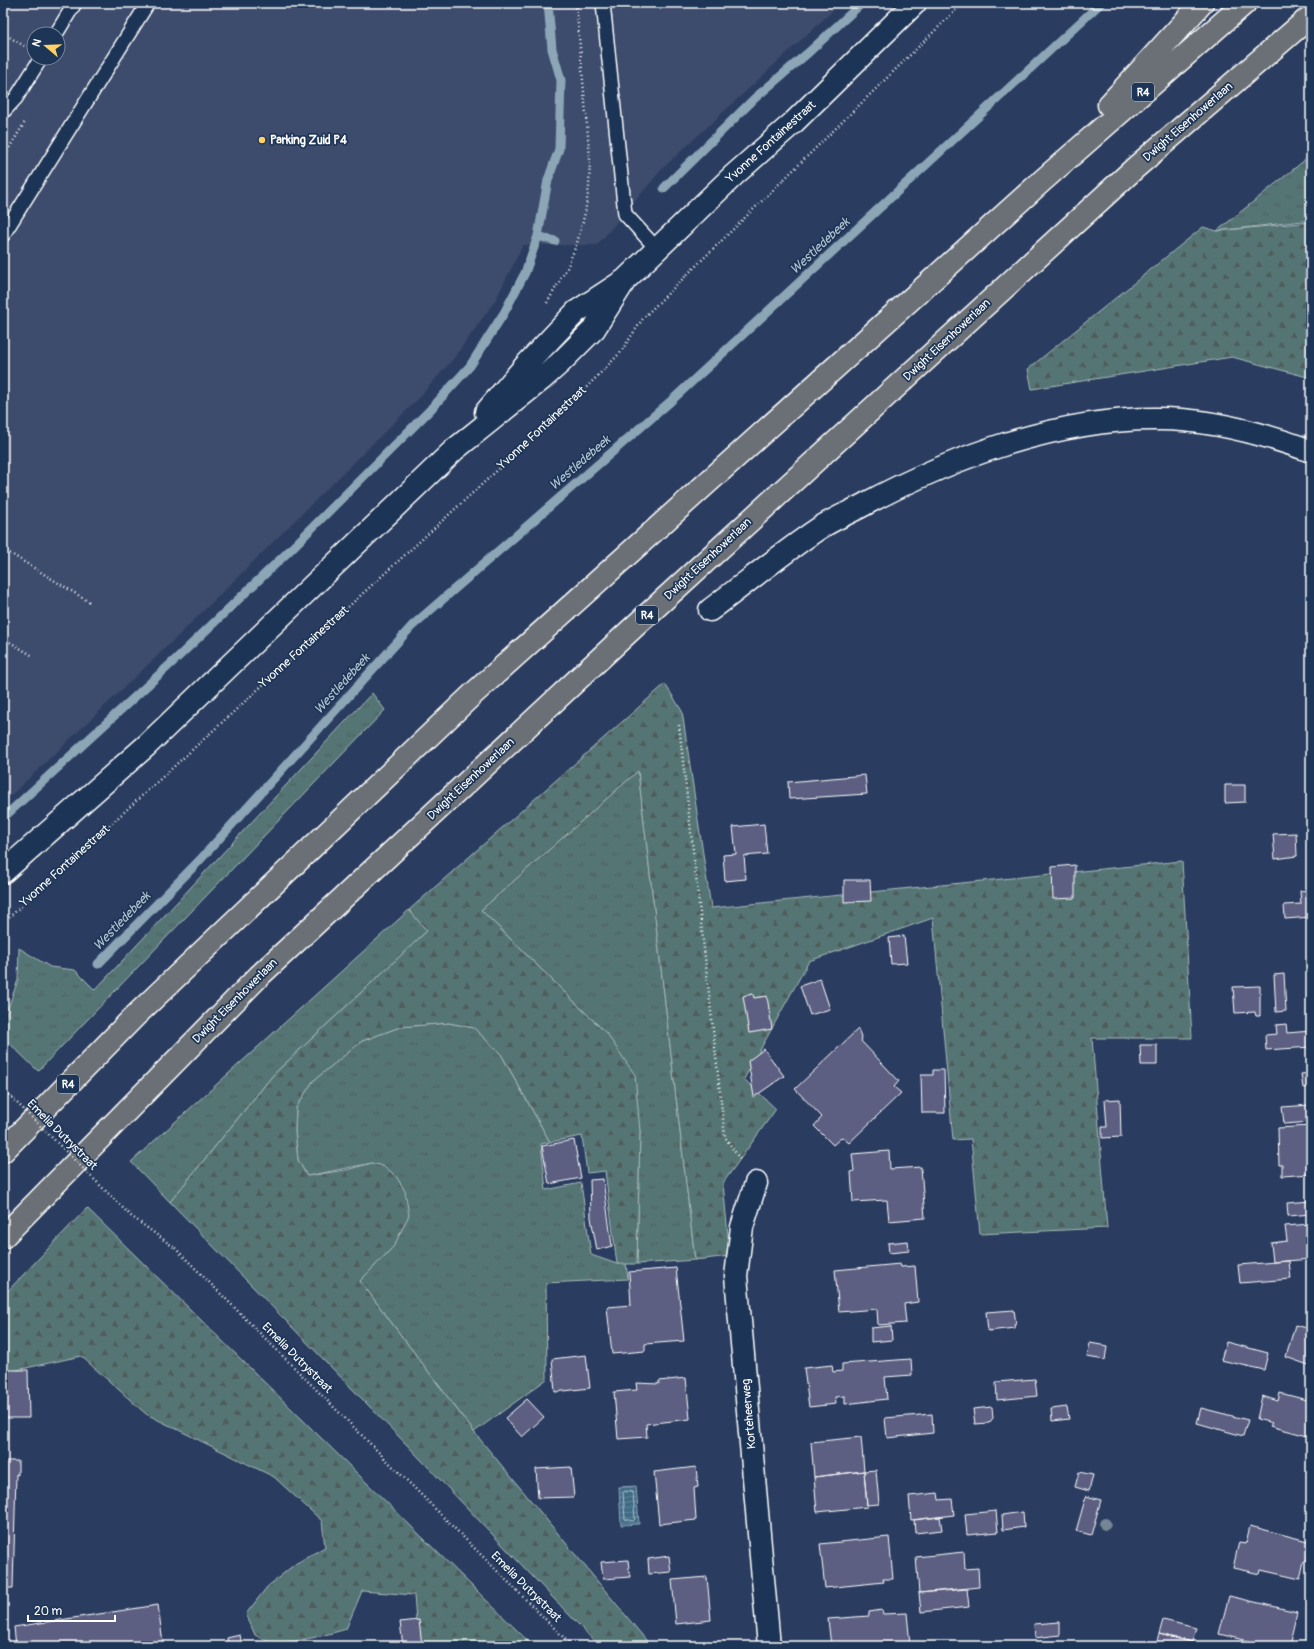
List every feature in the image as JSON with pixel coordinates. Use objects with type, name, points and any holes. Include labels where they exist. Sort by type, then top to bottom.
[{"type":"highway","points":[[1042,181],[1202,3]]},
{"type":"highway","name":"R4","points":[[3,1151],[134,1017],[473,694],[1042,181],[1244,3]]},
{"type":"highway","name":"Dwight Eisenhowerlaan","points":[[3,1237],[258,976],[624,636],[1135,168],[1311,16]]},
{"type":"street","name":"Yvonne Fontainestraat","points":[[454,450],[524,366],[576,312],[625,280],[734,174],[794,122],[915,3]]},
{"type":"street","name":"Yvonne Fontainestraat","points":[[3,872],[146,746],[454,450],[561,362],[594,329],[625,280]]},
{"type":"street","points":[[710,610],[819,529],[902,484],[974,454],[1039,435],[1102,423],[1158,419],[1219,425],[1274,438],[1311,451]]},
{"type":"street","name":"Korteheerweg","points":[[756,1184],[742,1227],[736,1276],[770,1646]]},
{"type":"lane","points":[[61,26],[74,3]]},
{"type":"lane","points":[[3,235],[148,3]]},
{"type":"lane","points":[[603,3],[625,214],[658,249]]},
{"type":"lane","points":[[3,112],[16,98],[36,66]]},
{"type":"path","points":[[561,328],[548,314],[546,307],[548,299],[567,268],[577,243],[585,213],[589,187],[590,158],[576,3]]},
{"type":"path","name":"Yvonne Fontainestraat","points":[[3,923],[573,401],[620,353],[644,317],[964,3]]},
{"type":"path","points":[[3,33],[26,47]]},
{"type":"path","points":[[3,548],[91,603]]},
{"type":"path","points":[[3,638],[33,656]]},
{"type":"path","points":[[679,725],[725,1137],[756,1184]]},
{"type":"path","name":"Emelia Dutrystraat","points":[[3,1088],[132,1216],[175,1248],[572,1646]]},
{"type":"shaded area","points":[[3,3],[841,3],[663,168],[597,245],[523,245],[495,301],[454,358],[416,401],[175,639],[3,803]]},
{"type":"green space","points":[[1311,155],[1311,220],[1217,231]]},
{"type":"green space","points":[[1311,222],[1311,378],[1232,357],[1032,389],[1028,369],[1203,227],[1217,231]]},
{"type":"green space","points":[[665,684],[682,711],[711,908],[1182,861],[1192,1038],[1092,1038],[1107,1228],[980,1234],[971,1139],[953,1140],[933,918],[809,961],[744,1079],[776,1109],[723,1183],[730,1256],[695,1260],[638,771],[481,910],[607,1034],[635,1075],[640,1131],[637,1264],[617,1264],[605,1171],[587,1173],[582,1136],[550,1142],[501,1054],[474,1028],[449,1023],[400,1027],[362,1041],[313,1081],[296,1108],[295,1131],[298,1160],[307,1176],[346,1170],[372,1163],[385,1167],[396,1176],[405,1191],[409,1215],[394,1246],[360,1281],[474,1432],[651,1646],[599,1646],[406,1444],[170,1202],[274,1074],[427,931],[409,910]]},
{"type":"green space","points":[[372,693],[385,710],[38,1071],[3,1037],[3,1022],[18,980],[19,948],[50,967],[75,970],[95,990]]},
{"type":"green space","points":[[638,770],[695,1260],[637,1264],[640,1131],[607,1034],[481,910]]},
{"type":"green space","points":[[409,910],[428,930],[274,1074],[170,1202],[131,1162]]},
{"type":"green space","points":[[449,1023],[474,1028],[501,1054],[550,1142],[541,1144],[546,1190],[581,1183],[591,1255],[617,1264],[626,1263],[628,1279],[546,1283],[547,1379],[474,1432],[360,1281],[394,1246],[372,1163],[307,1176],[298,1160],[295,1131],[296,1108],[313,1081],[362,1041],[400,1027]]},
{"type":"green space","points":[[87,1208],[533,1646],[418,1646],[414,1595],[362,1591],[346,1629],[296,1641],[276,1643],[269,1642],[255,1635],[246,1614],[267,1587],[295,1564],[325,1547],[322,1521],[274,1477],[146,1414],[81,1356],[3,1373],[3,1296]]},
{"type":"water","points":[[636,1486],[639,1524],[621,1525],[619,1487]]},
{"type":"building","points":[[865,775],[867,794],[789,799],[788,782]]},
{"type":"building","points":[[1225,785],[1245,785],[1245,802],[1225,803]]},
{"type":"building","points":[[764,824],[767,854],[744,856],[746,879],[725,881],[723,855],[736,854],[733,827]]},
{"type":"building","points":[[1296,833],[1297,856],[1275,859],[1273,834]]},
{"type":"building","points":[[1075,865],[1075,898],[1053,899],[1052,867]]},
{"type":"building","points":[[844,880],[870,880],[871,901],[844,902]]},
{"type":"building","points":[[1309,890],[1311,917],[1285,919],[1284,905],[1301,904],[1300,891]]},
{"type":"building","points":[[904,936],[907,963],[891,964],[889,938]]},
{"type":"building","points":[[1284,974],[1286,1011],[1276,1012],[1274,975]]},
{"type":"building","points":[[820,979],[830,1009],[810,1015],[800,986]]},
{"type":"building","points":[[1260,986],[1260,1016],[1256,1016],[1255,1012],[1235,1013],[1233,987]]},
{"type":"building","points":[[753,994],[754,998],[767,996],[772,1029],[749,1033],[743,996]]},
{"type":"building","points":[[1286,1024],[1287,1033],[1311,1031],[1311,1047],[1266,1050],[1265,1035],[1277,1034],[1276,1025]]},
{"type":"building","points":[[858,1029],[862,1039],[861,1041],[899,1081],[894,1087],[901,1093],[849,1143],[842,1137],[833,1145],[814,1126],[822,1117],[795,1089]]},
{"type":"building","points":[[1140,1045],[1157,1045],[1157,1065],[1141,1065]]},
{"type":"building","points":[[764,1049],[784,1076],[754,1097],[748,1061]]},
{"type":"building","points":[[933,1070],[944,1070],[945,1113],[922,1113],[921,1075],[933,1075]]},
{"type":"building","points":[[1311,1073],[1311,1087],[1303,1088],[1301,1074]]},
{"type":"building","points":[[1120,1099],[1121,1137],[1102,1138],[1102,1127],[1107,1127],[1105,1100]]},
{"type":"building","points":[[1311,1105],[1311,1122],[1284,1124],[1282,1107]]},
{"type":"building","points":[[1311,1126],[1311,1174],[1282,1176],[1282,1165],[1279,1165],[1278,1128]]},
{"type":"building","points":[[574,1140],[581,1178],[549,1184],[542,1146]]},
{"type":"building","points":[[889,1151],[890,1169],[921,1167],[925,1218],[889,1221],[887,1200],[853,1202],[851,1172],[854,1171],[852,1154]]},
{"type":"building","points":[[603,1179],[612,1246],[597,1250],[591,1218],[590,1180]]},
{"type":"building","points":[[1311,1201],[1311,1214],[1288,1216],[1287,1203]]},
{"type":"building","points":[[1311,1224],[1311,1259],[1273,1262],[1271,1243],[1287,1241],[1285,1226]]},
{"type":"building","points":[[908,1241],[909,1251],[889,1253],[888,1243]]},
{"type":"building","points":[[1289,1261],[1291,1279],[1240,1283],[1238,1265]]},
{"type":"building","points":[[900,1264],[901,1267],[915,1266],[918,1302],[904,1304],[906,1323],[878,1325],[877,1309],[839,1312],[835,1270]]},
{"type":"building","points":[[676,1268],[684,1341],[645,1344],[645,1351],[612,1354],[607,1307],[631,1305],[629,1272]]},
{"type":"building","points":[[1014,1310],[1016,1324],[1014,1324],[1015,1328],[988,1331],[986,1312]]},
{"type":"building","points":[[1295,1325],[1311,1329],[1311,1366],[1286,1357]]},
{"type":"building","points":[[891,1326],[892,1340],[871,1342],[871,1328]]},
{"type":"building","points":[[1226,1342],[1268,1353],[1264,1370],[1221,1360]]},
{"type":"building","points":[[1090,1343],[1107,1346],[1105,1360],[1087,1357]]},
{"type":"building","points":[[586,1355],[590,1388],[555,1392],[552,1359]]},
{"type":"building","points":[[911,1359],[912,1375],[885,1377],[887,1399],[845,1404],[845,1396],[835,1397],[836,1404],[809,1407],[804,1368],[832,1365],[833,1372],[842,1371],[842,1364]]},
{"type":"building","points":[[3,1370],[28,1370],[29,1418],[3,1418]]},
{"type":"building","points":[[686,1378],[690,1419],[646,1424],[647,1437],[618,1439],[614,1392],[637,1390],[636,1383],[659,1384],[659,1381]]},
{"type":"building","points":[[1035,1379],[1037,1396],[997,1400],[996,1382]]},
{"type":"building","points":[[1280,1393],[1311,1401],[1311,1437],[1270,1426],[1272,1423],[1257,1419],[1262,1396],[1278,1401]]},
{"type":"building","points":[[527,1399],[544,1417],[522,1437],[505,1418]]},
{"type":"building","points":[[992,1407],[993,1418],[989,1423],[975,1424],[973,1409]]},
{"type":"building","points":[[1067,1407],[1069,1419],[1052,1421],[1051,1409]]},
{"type":"building","points":[[1201,1408],[1248,1420],[1243,1436],[1197,1423]]},
{"type":"building","points":[[932,1414],[933,1433],[887,1438],[885,1418]]},
{"type":"building","points":[[861,1437],[864,1471],[814,1477],[811,1442]]},
{"type":"building","points":[[3,1461],[18,1461],[18,1475],[16,1474],[13,1588],[3,1588]]},
{"type":"building","points":[[571,1467],[574,1497],[538,1498],[536,1469]]},
{"type":"building","points":[[696,1467],[698,1487],[694,1488],[696,1520],[659,1524],[654,1472]]},
{"type":"building","points":[[876,1470],[879,1504],[867,1505],[864,1471]]},
{"type":"building","points":[[864,1471],[867,1507],[817,1512],[814,1477]]},
{"type":"building","points":[[1079,1472],[1093,1475],[1089,1491],[1075,1487]]},
{"type":"building","points":[[938,1493],[939,1500],[952,1499],[954,1515],[911,1520],[909,1496]]},
{"type":"building","points":[[1086,1496],[1101,1500],[1091,1535],[1076,1531]]},
{"type":"building","points":[[996,1511],[998,1532],[967,1535],[965,1514]]},
{"type":"building","points":[[1023,1512],[1024,1527],[1003,1530],[1002,1515]]},
{"type":"building","points":[[940,1517],[942,1530],[915,1533],[914,1520]]},
{"type":"building","points":[[1250,1526],[1311,1542],[1307,1561],[1304,1561],[1300,1579],[1261,1570],[1260,1574],[1233,1568],[1239,1542],[1246,1543]]},
{"type":"building","points":[[889,1537],[893,1579],[883,1579],[884,1582],[825,1588],[820,1544]]},
{"type":"building","points":[[964,1552],[965,1569],[978,1568],[979,1587],[919,1593],[916,1557]]},
{"type":"building","points":[[669,1556],[671,1572],[649,1574],[648,1559]]},
{"type":"building","points":[[628,1560],[630,1577],[603,1579],[601,1562]]},
{"type":"building","points":[[707,1577],[711,1620],[676,1624],[672,1580]]},
{"type":"building","points":[[967,1589],[969,1607],[921,1612],[919,1593]]},
{"type":"building","points":[[1229,1596],[1297,1612],[1289,1646],[1268,1646],[1219,1634]]},
{"type":"building","points":[[158,1605],[163,1644],[147,1646],[16,1646],[14,1627]]},
{"type":"building","points":[[882,1610],[883,1614],[907,1613],[910,1645],[930,1643],[930,1646],[831,1646],[828,1619],[869,1616],[869,1612]]},
{"type":"building","points":[[419,1620],[422,1646],[403,1646],[400,1622]]},
{"type":"building","points":[[1163,1620],[1196,1628],[1192,1642],[1159,1634]]},
{"type":"building","points":[[1060,1622],[1060,1635],[1035,1638],[1034,1624]]},
{"type":"building","points":[[1159,1634],[1192,1642],[1191,1646],[1155,1646]]},
{"type":"building","points":[[240,1635],[242,1646],[228,1646],[227,1638]]},
{"type":"waterway","name":"Westledebeek","points":[[3,818],[175,660],[288,552],[431,409],[470,366],[504,313],[525,273],[538,236],[548,180],[559,149],[561,80],[552,49],[548,3]]},
{"type":"waterway","points":[[664,188],[755,98],[809,52],[862,3]]},
{"type":"waterway","name":"Westledebeek","points":[[98,964],[199,861],[412,626],[671,401],[1101,3]]},
{"type":"waterway","points":[[538,236],[555,241]]},
{"type":"place","name":"Parking Zuid P4","points":[[262,140]]}]
